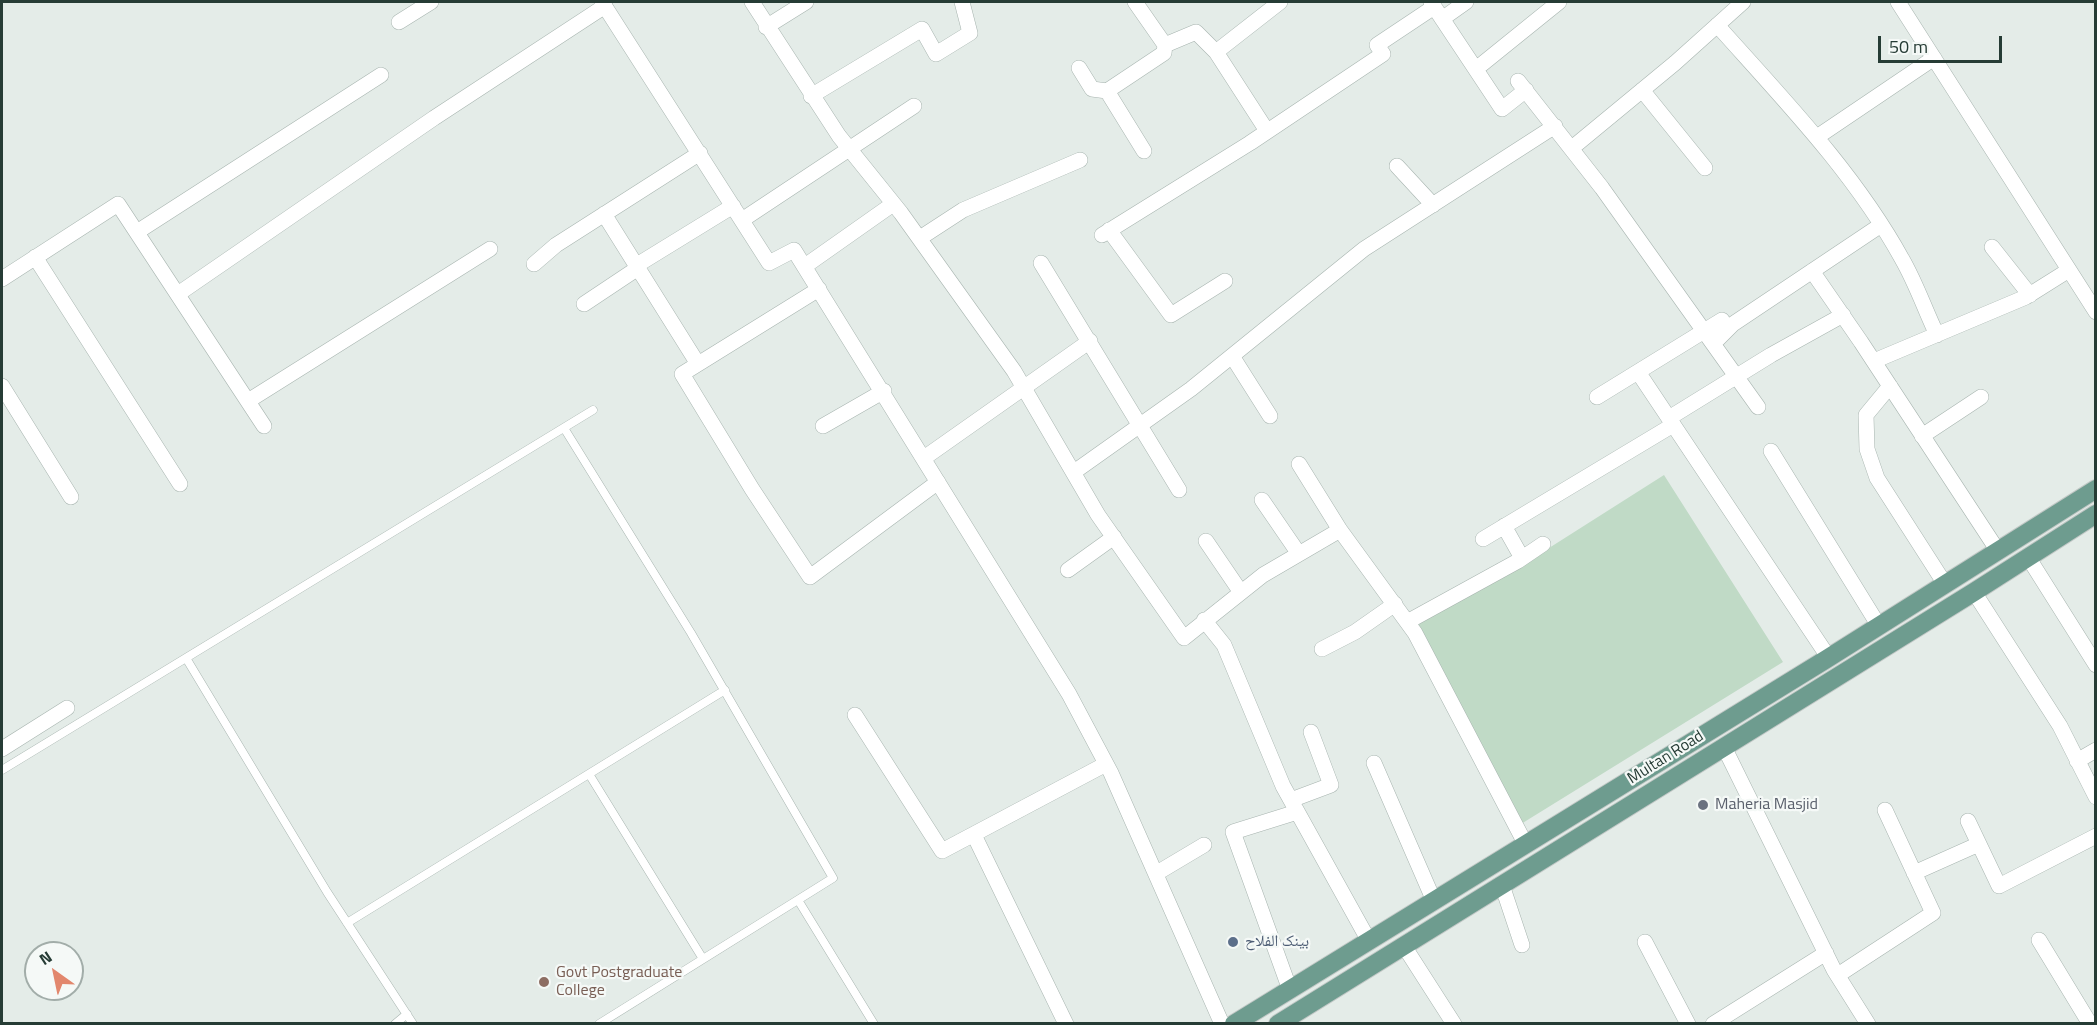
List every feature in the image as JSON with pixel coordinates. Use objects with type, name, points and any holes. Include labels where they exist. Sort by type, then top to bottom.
[{"type":"main road","name":"Multan Road","points":[[1234,1023],[1829,658],[2096,489]]},
{"type":"main road","name":"Multan Road","points":[[1278,1023],[2096,514]]},
{"type":"street","points":[[399,22],[431,2]]},
{"type":"street","points":[[752,2],[811,96],[850,150],[920,238],[1024,387],[1114,537],[1184,638],[1240,591],[1340,530]]},
{"type":"street","points":[[766,27],[806,2]]},
{"type":"street","points":[[811,96],[922,28],[936,54],[970,33],[962,2]]},
{"type":"street","points":[[1079,68],[1092,90],[1107,91],[1164,53],[1166,45],[1135,2]]},
{"type":"street","points":[[1216,52],[1280,2]]},
{"type":"street","points":[[1225,280],[1171,315],[1106,233],[1383,54],[1377,45],[1436,9],[1466,2]]},
{"type":"street","points":[[1476,69],[1559,2]]},
{"type":"street","points":[[1572,148],[1743,2]]},
{"type":"street","points":[[1898,2],[2096,312]]},
{"type":"street","points":[[178,294],[603,4],[769,263],[794,250],[805,266],[1069,694],[1106,764],[1157,873],[1222,1023]]},
{"type":"street","points":[[1436,9],[1502,109],[1522,86],[1555,126],[1758,406]]},
{"type":"street","points":[[1716,25],[1817,137],[1881,225],[1903,260],[1936,334]]},
{"type":"street","points":[[1166,45],[1196,32],[1216,52],[1267,131]]},
{"type":"street","points":[[1817,137],[1934,58]]},
{"type":"street","points":[[137,232],[381,75]]},
{"type":"street","points":[[1642,90],[1705,168]]},
{"type":"street","points":[[1107,91],[1144,151]]},
{"type":"street","points":[[742,220],[914,106]]},
{"type":"street","points":[[1074,472],[1191,389],[1364,249],[1555,126]]},
{"type":"street","points":[[534,264],[556,245],[700,153]]},
{"type":"street","points":[[920,238],[963,210],[1080,160]]},
{"type":"street","points":[[1397,166],[1433,205]]},
{"type":"street","points":[[2,279],[118,204],[264,426]]},
{"type":"street","points":[[805,266],[893,204]]},
{"type":"street","points":[[584,304],[733,206]]},
{"type":"street","points":[[604,214],[698,364]]},
{"type":"street","points":[[1597,398],[1638,372],[1733,324],[1881,225]]},
{"type":"street","points":[[1992,247],[2030,295]]},
{"type":"street","points":[[248,401],[490,249]]},
{"type":"street","points":[[35,257],[180,484]]},
{"type":"street","points":[[1041,263],[1179,490]]},
{"type":"street","points":[[1874,361],[2030,295],[2069,270]]},
{"type":"street","points":[[1812,271],[1874,361],[1998,551]]},
{"type":"street","points":[[819,289],[682,374],[752,489],[810,577],[938,482]]},
{"type":"street","points":[[1483,539],[1671,421],[1737,376],[1843,315]]},
{"type":"street","points":[[1709,337],[1722,320]]},
{"type":"street","points":[[924,458],[1090,341]]},
{"type":"street","points":[[1232,356],[1270,416]]},
{"type":"street","points":[[1638,372],[1829,658]]},
{"type":"street","points":[[2,386],[71,497]]},
{"type":"street","points":[[1890,386],[1866,415],[1867,449],[1877,478],[1946,584]]},
{"type":"street","points":[[823,426],[884,391]]},
{"type":"street","points":[[1922,436],[1981,397]]},
{"type":"street","points":[[1771,451],[1879,626]]},
{"type":"street","points":[[1299,464],[1340,530],[1407,622],[1443,682],[1526,845]]},
{"type":"street","points":[[1262,500],[1299,554]]},
{"type":"street","points":[[1504,526],[1522,558]]},
{"type":"street","points":[[1068,570],[1114,537]]},
{"type":"street","points":[[1206,541],[1240,591]]},
{"type":"street","points":[[1407,622],[1543,544]]},
{"type":"street","points":[[2028,557],[2096,665]]},
{"type":"street","points":[[1974,592],[2060,726],[2096,796]]},
{"type":"street","points":[[1322,649],[1355,632],[1395,604]]},
{"type":"street","points":[[1204,621],[1224,645],[1294,806],[1369,941]]},
{"type":"street","points":[[2,749],[67,708]]},
{"type":"street","points":[[855,715],[942,851],[1106,764]]},
{"type":"street","points":[[1290,990],[1233,832],[1294,806],[1331,785],[1311,732]]},
{"type":"street","points":[[1724,747],[1826,953],[1868,1023]]},
{"type":"street","points":[[2077,761],[2096,750]]},
{"type":"street","points":[[1374,763],[1434,901]]},
{"type":"street","points":[[1838,975],[1933,913],[1885,810]]},
{"type":"street","points":[[1968,821],[1999,886],[2096,836]]},
{"type":"street","points":[[974,835],[1066,1023]]},
{"type":"street","points":[[1914,873],[1979,844]]},
{"type":"street","points":[[1157,873],[1203,845]]},
{"type":"street","points":[[1502,885],[1522,945]]},
{"type":"street","points":[[2039,940],[2090,1023]]},
{"type":"street","points":[[1645,942],[1688,1023]]},
{"type":"street","points":[[1404,946],[1454,1023]]},
{"type":"street","points":[[1713,1023],[1826,953]]},
{"type":"lane","points":[[2,770],[593,410]]},
{"type":"lane","points":[[564,428],[725,690],[833,878],[599,1023]]},
{"type":"lane","points":[[186,658],[347,923],[413,1023]]},
{"type":"lane","points":[[347,923],[725,690]]},
{"type":"lane","points":[[589,774],[703,959]]},
{"type":"lane","points":[[798,900],[874,1023]]},
{"type":"lane","points":[[395,1023],[407,1014]]},
{"type":"green space","points":[[1664,475],[1783,662],[1521,824],[1416,625],[1527,562]]},
{"type":"place","name":"Maheria Masjid","points":[[1703,805]]},
{"type":"place","name":"بینک الفلاح","points":[[1233,942]]},
{"type":"place","name":"Govt Postgraduate College","points":[[544,982]]}]
